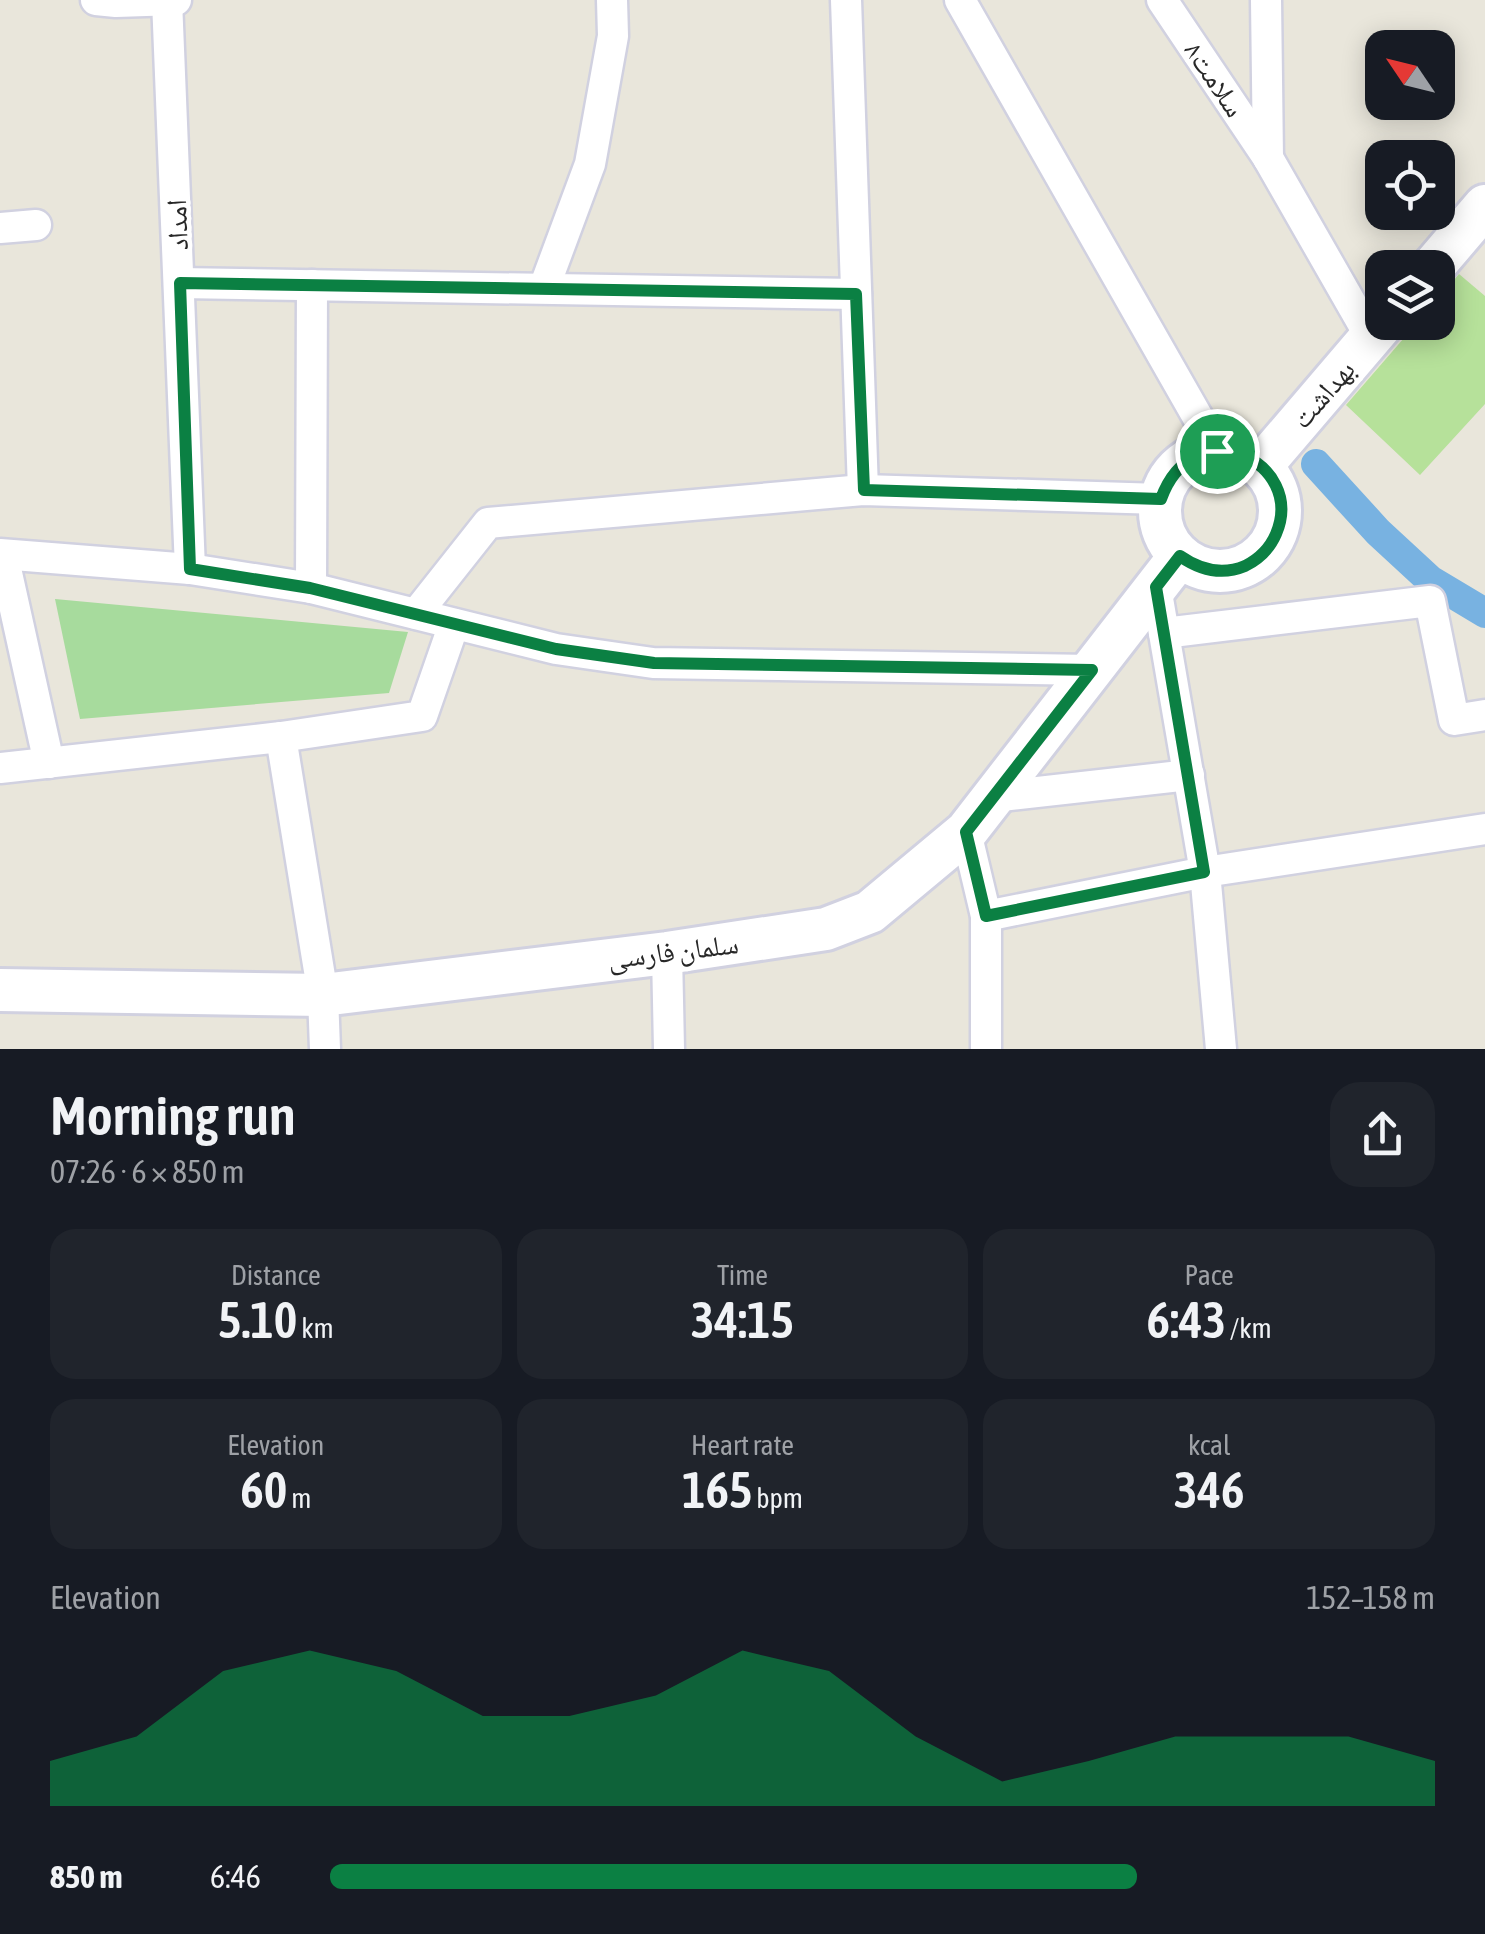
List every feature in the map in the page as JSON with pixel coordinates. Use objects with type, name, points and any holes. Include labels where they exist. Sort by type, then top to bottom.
[{"type":"street","points":[[96,0],[176,0]]},
{"type":"street","name":"امداد","points":[[168,0],[190,569]]},
{"type":"street","points":[[544,288],[590,164],[614,36],[612,0]]},
{"type":"street","points":[[846,0],[864,490]]},
{"type":"street","points":[[960,0],[1217,451]]},
{"type":"street","name":"سلامت۸","points":[[1162,0],[1365,310]]},
{"type":"street","points":[[1266,0],[1268,158]]},
{"type":"street","points":[[1451,250],[1478,224]]},
{"type":"street","points":[[0,228],[36,225]]},
{"type":"street","points":[[180,283],[856,294]]},
{"type":"street","points":[[310,588],[312,285]]},
{"type":"street","name":"بهداشت","points":[[1261,466],[1369,340]]},
{"type":"street","points":[[1168,572],[1193,566],[1224,572],[1254,562],[1266,552],[1280,523],[1280,508],[1278,492],[1261,466],[1233,452],[1201,454],[1176,471],[1161,499],[1160,515],[1170,544],[1168,572],[1164,633],[1204,872],[1221,1049]]},
{"type":"street","points":[[416,614],[488,524],[864,490],[1161,499]]},
{"type":"street","points":[[50,763],[2,555],[190,569],[310,588],[556,649],[654,663],[1092,670]]},
{"type":"street","name":"سلمان فارسی","points":[[0,990],[323,994],[826,929],[870,912],[966,832],[1168,572]]},
{"type":"street","points":[[1164,633],[1430,601],[1454,720],[1485,715]]},
{"type":"street","points":[[0,768],[282,737],[422,716],[454,624]]},
{"type":"street","points":[[282,737],[323,994],[325,1049]]},
{"type":"street","points":[[992,797],[1189,774]]},
{"type":"street","points":[[986,916],[1204,872],[1485,830]]},
{"type":"street","points":[[966,832],[986,916],[986,1049]]},
{"type":"street","points":[[667,952],[669,1049]]},
{"type":"green space","points":[[1459,274],[1485,296],[1485,404],[1420,475],[1346,405],[1402,340],[1455,340],[1455,279]]},
{"type":"green space","points":[[55,599],[408,632],[389,693],[80,719]]},
{"type":"waterway","points":[[1316,464],[1378,532],[1430,580],[1485,613]]},
{"type":"route","points":[[180,283],[856,294],[864,490],[1161,499],[1166,484],[1187,461],[1217,451],[1248,457],[1261,466],[1278,492],[1280,523],[1266,552],[1254,562],[1224,572],[1193,566],[1180,556],[1156,587],[1204,872],[986,916],[966,832],[1092,670],[654,663],[556,649],[310,588],[190,569],[180,283]]}]
